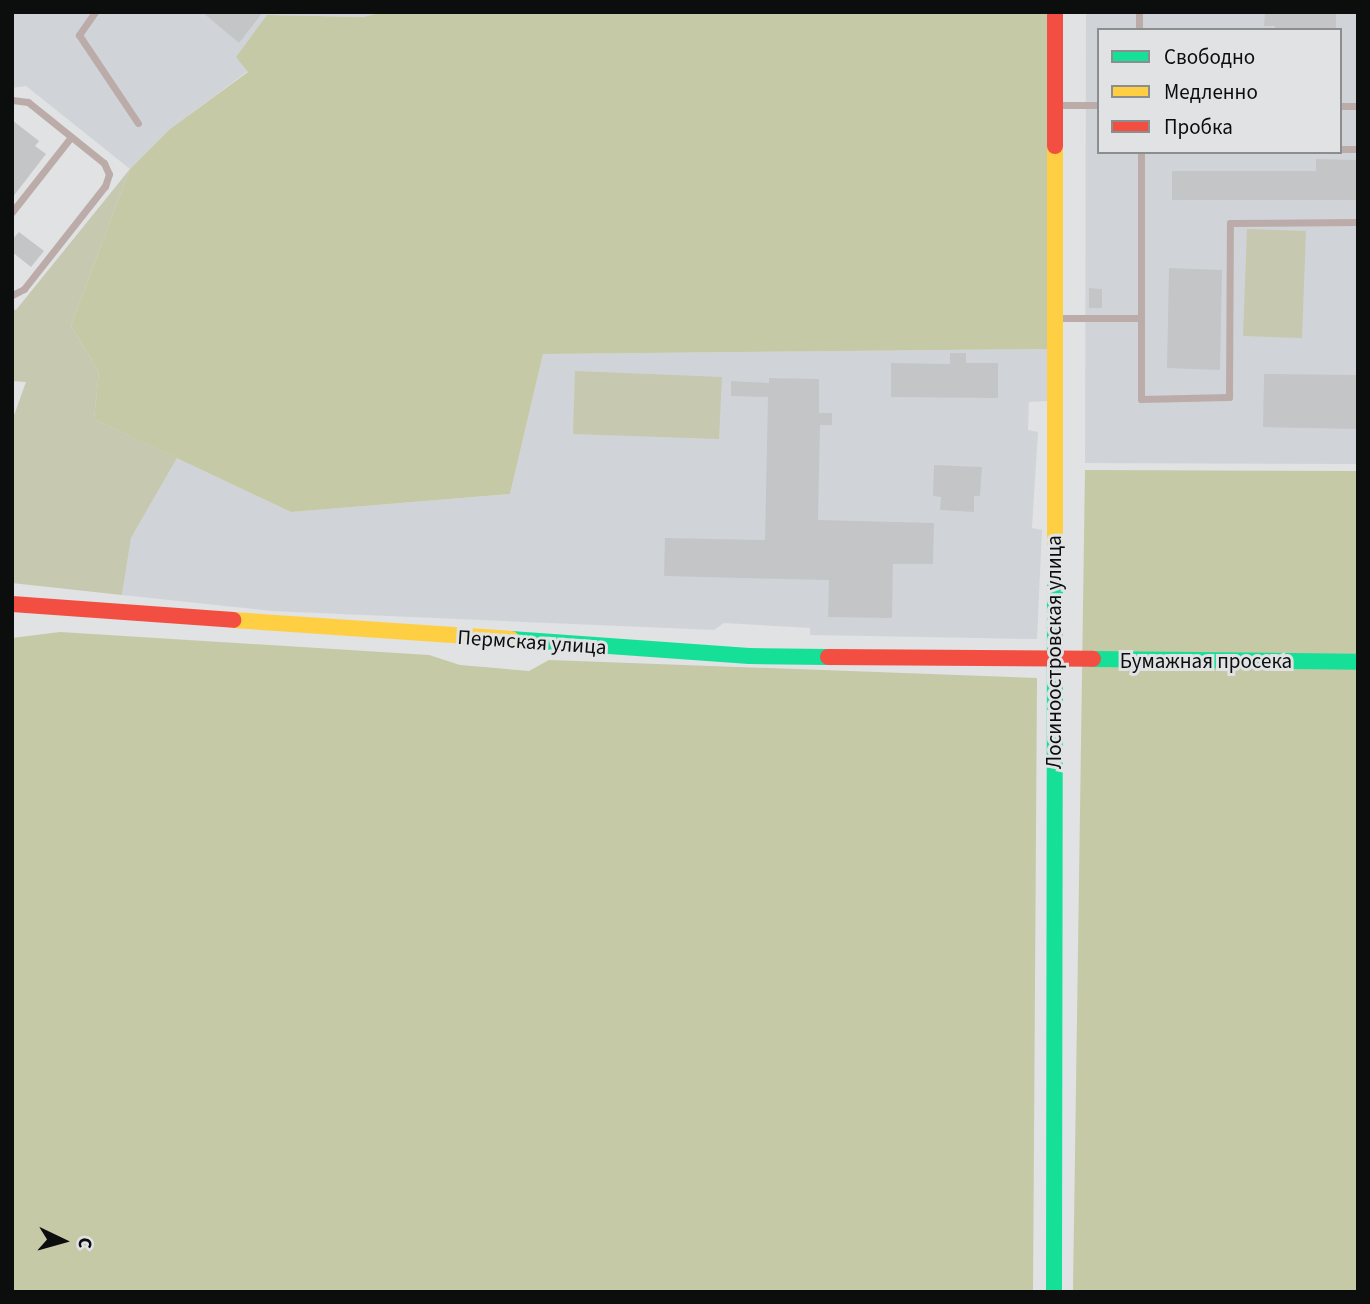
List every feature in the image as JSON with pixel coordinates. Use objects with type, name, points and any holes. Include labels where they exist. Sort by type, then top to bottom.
[{"type":"street","name":"Лосиноостровская улица","points":[[1054,1292],[1055,12]]},
{"type":"street","name":"Пермская улица","points":[[12,604],[749,656],[1054,661]]},
{"type":"street","name":"Бумажная просека","points":[[1054,661],[1358,662]]},
{"type":"lane","points":[[95,12],[79,35],[138,123]]},
{"type":"lane","points":[[12,100],[27,102],[106,166],[108,182],[24,289],[12,295]]},
{"type":"lane","points":[[1054,105],[1097,106]]},
{"type":"lane","points":[[12,212],[71,137]]},
{"type":"lane","points":[[1141,154],[1141,399],[1229,397],[1230,223],[1358,222]]},
{"type":"lane","points":[[1054,318],[1140,318]]},
{"type":"shaded area","points":[[12,12],[384,12],[363,17],[267,15],[248,71],[170,129],[130,169],[26,86],[12,88]]},
{"type":"shaded area","points":[[1086,12],[1358,12],[1358,464],[1085,463]]},
{"type":"shaded area","points":[[1050,349],[1048,401],[1029,402],[1028,430],[1038,432],[1032,528],[1042,530],[1037,639],[810,635],[810,628],[724,623],[714,630],[272,611],[122,595],[131,538],[177,458],[291,512],[510,494],[543,354]]},
{"type":"green space","points":[[384,12],[1050,12],[1050,349],[543,354],[510,494],[291,512],[94,419],[99,372],[71,326],[130,169],[170,129],[248,72],[236,57],[267,15],[363,17]]},
{"type":"green space","points":[[130,169],[71,326],[99,372],[94,419],[177,458],[131,538],[122,595],[12,583],[12,421],[26,382],[12,381],[12,309],[16,310]]},
{"type":"green space","points":[[1247,229],[1306,231],[1302,338],[1243,336]]},
{"type":"green space","points":[[575,371],[722,377],[719,439],[573,434]]},
{"type":"green space","points":[[1085,470],[1358,471],[1358,1292],[1073,1292]]},
{"type":"green space","points":[[60,632],[429,655],[460,665],[529,671],[549,660],[1037,678],[1033,1292],[12,1292],[12,638]]},
{"type":"building","points":[[202,12],[263,12],[239,43]]},
{"type":"building","points":[[1265,12],[1336,12],[1336,28],[1264,26]]},
{"type":"building","points":[[12,120],[39,141],[35,146],[46,154],[12,198]]},
{"type":"building","points":[[1316,159],[1358,160],[1358,200],[1172,200],[1172,171],[1316,171]]},
{"type":"building","points":[[19,232],[44,251],[31,267],[12,252],[12,240]]},
{"type":"building","points":[[1169,268],[1222,270],[1220,370],[1167,368]]},
{"type":"building","points":[[1089,288],[1102,289],[1102,308],[1089,308]]},
{"type":"building","points":[[950,353],[966,353],[966,363],[998,363],[998,398],[891,397],[891,363],[950,364]]},
{"type":"building","points":[[1264,374],[1358,375],[1358,429],[1263,427]]},
{"type":"building","points":[[769,378],[819,379],[819,413],[832,413],[832,425],[820,425],[818,520],[934,523],[933,564],[893,564],[892,618],[828,617],[829,580],[664,576],[665,538],[765,540],[768,397],[731,396],[731,381],[769,383]]},
{"type":"building","points":[[934,465],[982,467],[980,496],[974,496],[974,512],[940,510],[941,497],[933,496]]},
{"type":"traffic: fast","points":[[1054,1292],[1055,561]]},
{"type":"traffic: fast","points":[[511,639],[749,656],[828,657]]},
{"type":"traffic: fast","points":[[1093,659],[1358,662]]},
{"type":"traffic: slow","points":[[1055,146],[1055,561]]},
{"type":"traffic: slow","points":[[233,620],[511,639]]},
{"type":"traffic: jam","points":[[1055,12],[1055,146]]},
{"type":"traffic: jam","points":[[12,604],[233,620]]},
{"type":"traffic: jam","points":[[828,657],[1093,659]]}]
